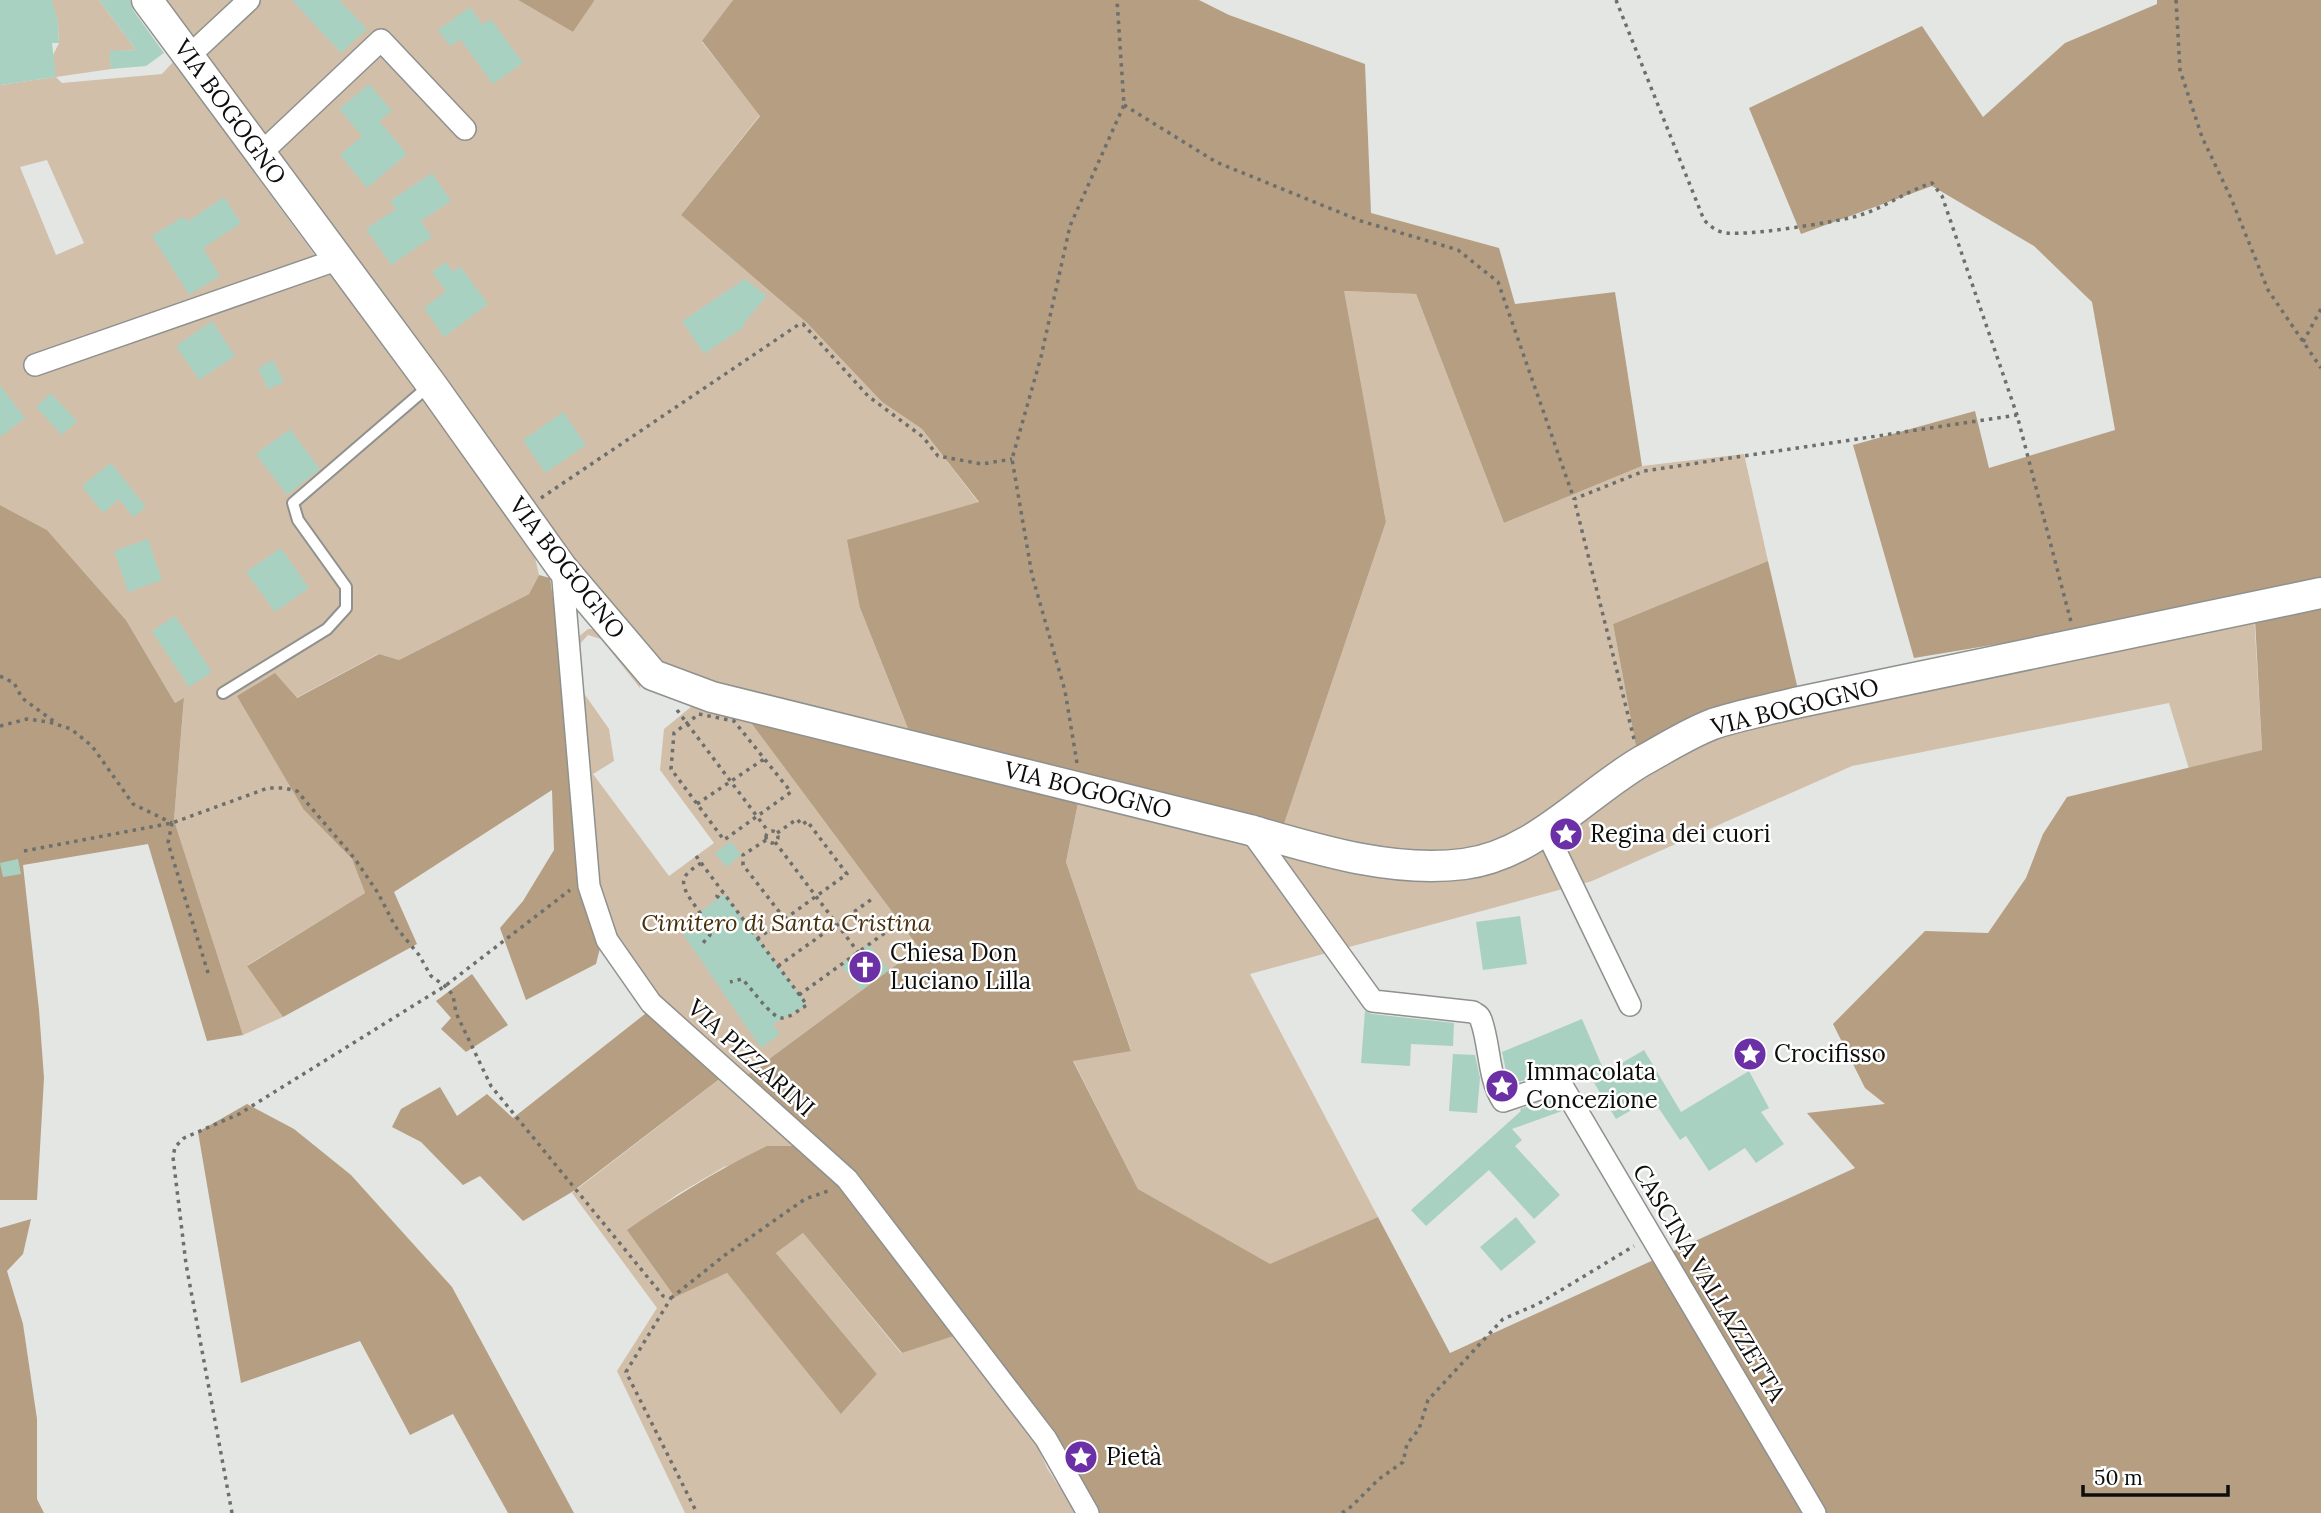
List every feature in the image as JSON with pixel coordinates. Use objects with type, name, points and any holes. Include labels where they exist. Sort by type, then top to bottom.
[{"type":"main road","name":"VIA BOGOGNO","points":[[146,0],[431,384],[562,568],[653,675],[712,697],[1250,830],[1315,849],[1407,866],[1465,864],[1497,855],[1545,829],[1640,762],[1711,725],[1795,703],[2321,593]]},
{"type":"street","points":[[189,56],[249,0]]},
{"type":"street","points":[[260,154],[381,40],[465,129]]},
{"type":"street","points":[[35,365],[339,259]]},
{"type":"street","name":"VIA PIZZARINI","points":[[562,568],[589,887],[607,940],[651,1003],[852,1186],[1046,1439],[1088,1513]]},
{"type":"street","points":[[1545,829],[1630,1005]]},
{"type":"street","name":"CASCINA VALLAZZETTA","points":[[1250,830],[1373,1001],[1477,1014],[1486,1052],[1503,1101],[1558,1082],[1815,1513]]},
{"type":"lane","points":[[223,693],[327,629],[346,608],[346,587],[298,520],[293,503],[431,384]]},
{"type":"path","points":[[1081,788],[1066,691],[1031,575],[1012,459],[1041,357],[1070,226],[1124,105],[1117,0]]},
{"type":"path","points":[[1616,0],[1704,219],[1713,228],[1723,233],[1759,232],[1859,216],[1919,187],[1932,183],[1936,186],[1942,196],[2017,415],[2077,644]]},
{"type":"path","points":[[2176,0],[2180,70],[2202,137],[2231,198],[2268,290],[2321,368]]},
{"type":"path","points":[[1124,105],[1216,162],[1361,221],[1458,250],[1498,282],[1574,499],[1640,762]]},
{"type":"path","points":[[2303,342],[2321,309]]},
{"type":"path","points":[[522,511],[797,325],[803,324],[868,396],[923,437],[938,456],[982,464],[1012,459]]},
{"type":"path","points":[[1574,499],[1644,471],[2017,415]]},
{"type":"path","points":[[0,676],[14,683],[22,698],[57,725]]},
{"type":"path","points":[[674,706],[768,831]]},
{"type":"path","points":[[699,714],[734,721],[791,792],[724,840],[671,769],[674,733],[687,724],[699,714]]},
{"type":"path","points":[[0,726],[27,719],[71,729],[92,746],[133,804],[172,823]]},
{"type":"path","points":[[697,804],[764,758]]},
{"type":"path","points":[[24,851],[172,823],[268,788],[297,791],[355,859],[378,893],[395,926],[419,955],[431,976],[453,995],[456,1013],[491,1086],[663,1296],[671,1298]]},
{"type":"path","points":[[757,939],[847,874],[807,821],[802,825],[797,819],[777,833]]},
{"type":"path","points":[[172,823],[168,843],[209,976]]},
{"type":"path","points":[[768,831],[777,833]]},
{"type":"path","points":[[768,831],[766,840],[743,855],[743,865],[784,918]]},
{"type":"path","points":[[775,842],[777,833]]},
{"type":"path","points":[[766,840],[769,843],[775,842]]},
{"type":"path","points":[[775,842],[858,952]]},
{"type":"path","points":[[696,856],[807,1005],[785,1018],[780,1018],[770,1012],[742,979],[730,982]]},
{"type":"path","points":[[701,863],[686,875],[684,883],[708,924],[710,935],[702,944]]},
{"type":"path","points":[[232,1513],[186,1264],[173,1157],[175,1147],[184,1138],[239,1114],[445,986],[589,876]]},
{"type":"path","points":[[719,898],[717,896],[723,892]]},
{"type":"path","points":[[778,966],[872,899]]},
{"type":"path","points":[[799,995],[893,927]]},
{"type":"path","points":[[697,1513],[626,1372],[671,1298],[725,1255],[805,1199],[852,1186]]},
{"type":"path","points":[[1342,1513],[1379,1479],[1404,1462],[1407,1444],[1419,1429],[1428,1400],[1503,1320],[1538,1304],[1651,1236]]},
{"type":"green space","points":[[51,0],[99,0],[136,50],[110,52],[111,69],[56,77],[62,83],[162,74],[173,62],[319,261],[330,269],[417,384],[534,553],[539,575],[529,594],[399,660],[378,654],[296,698],[304,810],[352,859],[365,893],[248,965],[283,1017],[243,1035],[174,820],[184,699],[175,703],[126,620],[47,530],[0,505],[0,85],[55,77],[53,55],[59,43],[58,23]],"holes":[[[47,160],[84,243],[56,255],[20,167]]]},
{"type":"green space","points":[[163,0],[518,0],[573,32],[594,0],[733,0],[702,42],[760,115],[681,215],[807,323],[882,402],[922,429],[979,503],[860,608],[909,731],[727,686],[669,667],[628,640]]},
{"type":"green space","points":[[1343,291],[1416,294],[1504,523],[1642,466],[1744,454],[1768,561],[1613,624],[1637,752],[1570,803],[1485,848],[1405,857],[1283,827],[1386,522]]},
{"type":"green space","points":[[2254,614],[2262,750],[2189,769],[2169,703],[1852,766],[1592,881],[1250,974],[1378,1217],[1270,1265],[1138,1189],[1073,1060],[1131,1050],[1066,862],[1079,798],[1305,855],[1517,856],[1700,745],[1785,717]]},
{"type":"green space","points":[[588,629],[601,629],[641,680],[640,688],[601,639],[588,635],[576,648],[577,638]]},
{"type":"green space","name":"Cimitero di Santa Cristina","points":[[576,682],[609,729],[614,761],[593,774],[669,876],[714,843],[660,770],[664,729],[697,702],[740,708],[919,948],[742,1079],[653,996],[612,936],[597,889]]},
{"type":"green space","points":[[726,1074],[800,1146],[724,1167],[678,1194],[628,1230],[675,1296],[727,1273],[842,1413],[877,1374],[776,1253],[803,1233],[901,1353],[960,1334],[1036,1443],[1047,1468],[1076,1513],[685,1513],[617,1371],[657,1308],[572,1193]]},
{"type":"shaded area","points":[[518,0],[594,0],[594,1],[573,32]]},
{"type":"shaded area","points":[[733,0],[1199,0],[1229,15],[1365,64],[1371,213],[1499,248],[1515,304],[1615,292],[1642,466],[1504,523],[1416,294],[1344,291],[1386,522],[1283,827],[909,731],[860,608],[847,540],[979,502],[922,429],[882,402],[807,323],[681,215],[760,116],[702,41]]},
{"type":"shaded area","points":[[2157,0],[2321,0],[2321,1513],[1093,1513],[849,1176],[742,1079],[919,948],[740,708],[1079,798],[1066,862],[1131,1051],[1073,1061],[1138,1189],[1270,1264],[1378,1217],[1450,1353],[1855,1168],[1807,1113],[1885,1104],[1865,1088],[1833,1024],[1925,931],[1988,933],[2026,878],[2043,834],[2067,797],[2262,750],[2254,601],[1914,658],[1853,445],[1975,411],[1989,468],[2115,430],[2092,302],[2034,246],[1932,186],[1801,234],[1749,108],[1922,26],[1983,117],[2065,43],[2157,4]]},
{"type":"shaded area","points":[[0,505],[47,530],[126,620],[175,703],[184,698],[174,820],[243,1035],[207,1041],[148,844],[23,865],[44,1078],[37,1200],[0,1200]]},
{"type":"shaded area","points":[[1768,561],[1799,694],[1637,752],[1613,624]]},
{"type":"shaded area","points":[[539,575],[550,578],[602,940],[596,964],[526,1000],[500,928],[523,901],[554,850],[552,790],[394,892],[417,944],[283,1017],[247,966],[365,893],[352,859],[304,810],[237,696],[275,673],[297,698],[379,654],[399,660],[529,594]]},
{"type":"shaded area","points":[[472,974],[508,1025],[466,1052],[441,1029],[451,1018],[436,1001]]},
{"type":"shaded area","points":[[650,1010],[726,1074],[572,1192],[523,1221],[480,1176],[463,1185],[421,1142],[392,1127],[401,1109],[440,1087],[457,1116],[487,1094],[513,1118]]},
{"type":"shaded area","points":[[247,1104],[294,1129],[351,1175],[452,1287],[574,1513],[508,1513],[453,1414],[410,1435],[360,1341],[241,1383],[198,1132]]},
{"type":"shaded area","points":[[767,1146],[800,1146],[830,1168],[960,1334],[902,1353],[803,1233],[776,1253],[877,1374],[841,1414],[727,1273],[675,1297],[627,1230],[695,1185]]},
{"type":"shaded area","points":[[31,1219],[23,1254],[7,1271],[23,1324],[37,1419],[37,1499],[44,1513],[0,1513],[0,1228]]},
{"type":"building","points":[[0,0],[52,0],[58,23],[59,43],[52,43],[56,77],[0,85]]},
{"type":"building","points":[[99,0],[130,0],[133,10],[164,53],[146,66],[111,69],[109,51],[136,50]]},
{"type":"building","points":[[292,0],[339,0],[367,29],[341,53]]},
{"type":"building","points":[[470,7],[483,25],[491,19],[523,63],[493,84],[460,39],[450,46],[438,30]]},
{"type":"building","points":[[369,84],[392,111],[379,121],[407,154],[367,188],[340,155],[362,136],[339,109]]},
{"type":"building","points":[[432,173],[451,201],[421,221],[432,237],[391,265],[366,229],[396,209],[390,201]]},
{"type":"building","points":[[224,197],[241,223],[203,248],[220,276],[189,295],[152,236],[184,216],[187,222]]},
{"type":"building","points":[[446,262],[453,272],[460,266],[488,304],[444,337],[424,308],[446,291],[432,272]]},
{"type":"building","points":[[745,279],[767,296],[743,324],[745,326],[704,354],[682,321]]},
{"type":"building","points":[[212,321],[235,356],[199,380],[176,346]]},
{"type":"building","points":[[273,360],[284,382],[268,389],[258,368]]},
{"type":"building","points":[[0,385],[25,418],[0,437]]},
{"type":"building","points":[[51,393],[77,421],[62,435],[36,407]]},
{"type":"building","points":[[563,412],[586,445],[545,473],[523,440]]},
{"type":"building","points":[[290,429],[320,469],[287,495],[256,454]]},
{"type":"building","points":[[111,463],[146,507],[133,517],[119,499],[103,513],[82,486]]},
{"type":"building","points":[[148,539],[162,580],[128,592],[114,551]]},
{"type":"building","points":[[281,548],[309,588],[275,612],[246,572]]},
{"type":"building","points":[[175,616],[212,672],[189,687],[152,631]]},
{"type":"building","points":[[731,841],[741,855],[726,867],[715,853]]},
{"type":"building","points":[[18,859],[21,874],[3,877],[0,863]]},
{"type":"building","points":[[724,894],[807,1005],[773,1024],[780,1034],[761,1048],[679,928]]},
{"type":"building","points":[[1520,916],[1527,964],[1483,970],[1476,922]]},
{"type":"building","name":"Chiesa Don Luciano Lilla","points":[[869,944],[889,970],[861,990],[841,965]]},
{"type":"building","points":[[1365,1011],[1454,1023],[1453,1046],[1411,1044],[1410,1066],[1361,1063]]},
{"type":"building","points":[[1582,1019],[1605,1073],[1644,1050],[1681,1112],[1749,1071],[1769,1108],[1761,1112],[1784,1144],[1756,1163],[1745,1148],[1709,1171],[1686,1136],[1680,1140],[1652,1098],[1616,1119],[1582,1063],[1509,1085],[1502,1052]]},
{"type":"building","points":[[1453,1054],[1475,1055],[1480,1078],[1477,1113],[1449,1111]]},
{"type":"building","points":[[1554,1098],[1562,1111],[1512,1129],[1522,1140],[1515,1146],[1560,1195],[1534,1219],[1489,1170],[1426,1226],[1411,1210],[1521,1111],[1520,1109]]},
{"type":"building","points":[[1516,1217],[1536,1242],[1501,1271],[1480,1247]]},
{"type":"place","name":"Regina dei cuori","points":[[1566,834]]},
{"type":"place","name":"Chiesa Don Luciano Lilla","points":[[865,967]]},
{"type":"place","name":"Crocifisso","points":[[1750,1054]]},
{"type":"place","name":"Immacolata Concezione","points":[[1502,1086]]},
{"type":"place","name":"Pietà","points":[[1081,1457]]}]
